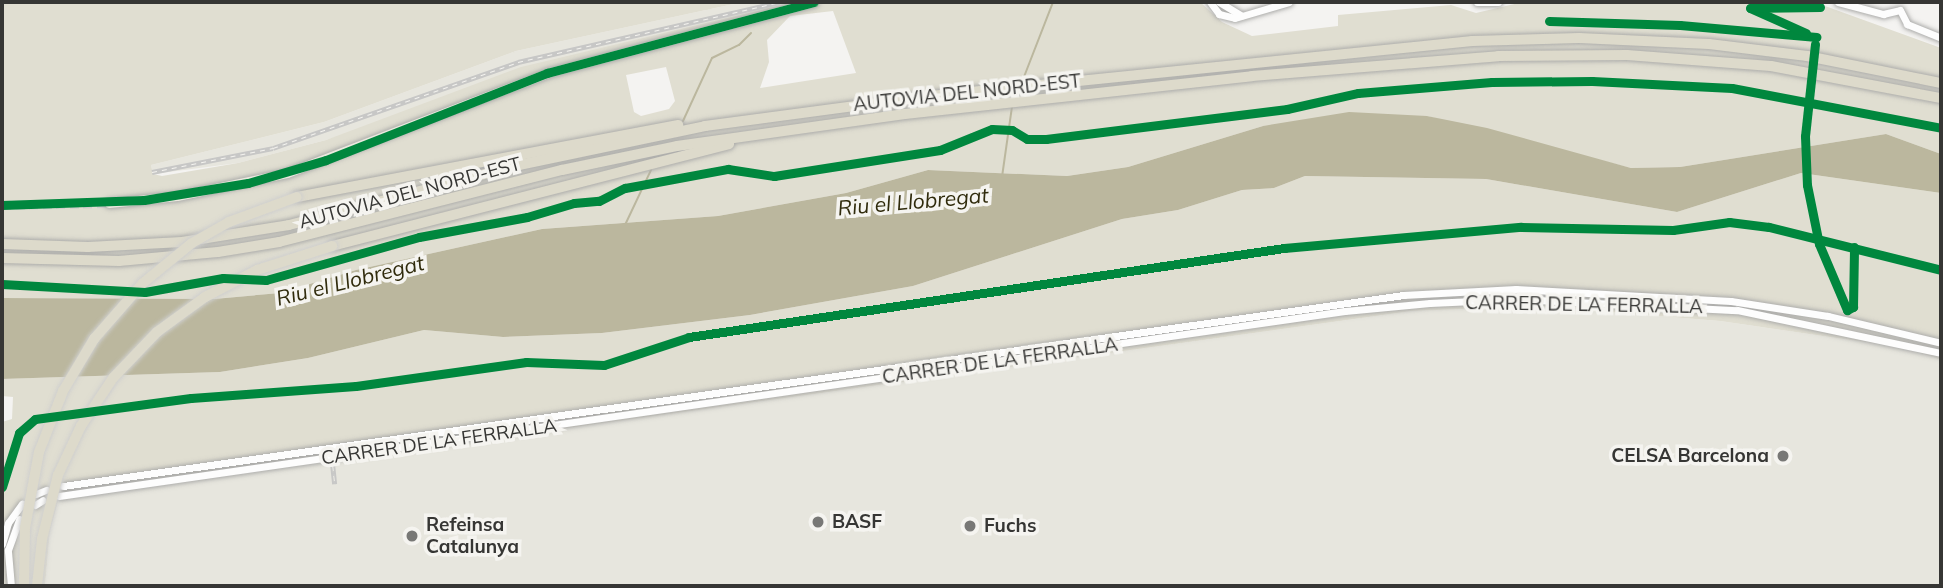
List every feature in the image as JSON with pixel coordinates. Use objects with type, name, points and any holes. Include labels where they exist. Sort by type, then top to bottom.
[{"type":"highway","name":"AUTOVIA DEL NORD-EST","points":[[2,244],[135,246],[266,229],[661,129],[705,126],[921,97],[1527,38],[1671,41],[1760,49],[1941,83]]},
{"type":"highway","name":"AUTOVIA DEL NORD-EST","points":[[2,258],[119,261],[218,253],[279,242],[677,146],[1004,103],[1252,76],[1524,54],[1665,57],[1771,66],[1941,98]]},
{"type":"highway","points":[[24,586],[27,517],[39,452],[63,391],[94,339],[136,289],[192,243],[229,222],[297,197],[661,129]]},
{"type":"highway","points":[[37,586],[42,539],[58,475],[90,409],[119,371],[172,320],[212,293],[257,270],[332,246],[776,131]]},
{"type":"main road","points":[[109,203],[201,192],[287,173],[547,73],[814,2]]},
{"type":"street","points":[[1208,2],[1222,19],[1234,22],[1242,15],[1289,2]]},
{"type":"street","points":[[1219,2],[1242,15]]},
{"type":"street","points":[[1478,2],[1497,2]]},
{"type":"street","points":[[1838,2],[1883,14],[1902,6],[1907,24],[1941,38]]},
{"type":"street","name":"CARRER DE LA FERRALLA","points":[[63,486],[1403,295],[1516,289],[1731,301],[1828,316],[1941,343]]},
{"type":"street","name":"CARRER DE LA FERRALLA","points":[[59,496],[1345,311],[1430,303],[1530,300],[1737,310],[1838,328],[1941,353]]},
{"type":"street","points":[[36,494],[46,490]]},
{"type":"street","points":[[35,505],[43,500]]},
{"type":"street","points":[[2,544],[8,523],[22,505]]},
{"type":"street","points":[[10,586],[8,550],[19,519]]},
{"type":"street","points":[[2,570],[10,586]]},
{"type":"shaded area","points":[[2,2],[743,2],[516,51],[324,122],[151,165],[153,174],[162,176],[238,163],[326,140],[521,67],[794,2],[1200,2],[1222,22],[1252,36],[1338,26],[1338,15],[1451,5],[1476,13],[1523,2],[1814,2],[1941,48],[1941,154],[1886,134],[1680,167],[1631,168],[1427,116],[1263,126],[1128,167],[1067,176],[928,170],[846,193],[718,216],[542,229],[356,270],[280,293],[214,299],[2,298]],"holes":[[[833,11],[856,73],[760,88],[769,62],[767,40],[790,16]],[[666,67],[675,101],[669,109],[641,116],[634,112],[626,75]]]},
{"type":"shaded area","points":[[743,2],[793,2],[326,140],[238,163],[153,174],[151,165],[324,122],[516,51]]},
{"type":"shaded area","points":[[1801,173],[1941,193],[1941,360],[1905,348],[1720,321],[1536,306],[1412,311],[59,499],[50,531],[45,586],[2,586],[2,422],[12,419],[13,397],[2,396],[2,379],[220,372],[308,358],[424,330],[503,337],[602,333],[750,315],[913,286],[1122,219],[1178,210],[1242,190],[1274,188],[1305,176],[1486,179],[1677,212]]},
{"type":"shaded area","points":[[1536,306],[1720,321],[1905,348],[1941,360],[1941,586],[45,586],[50,531],[59,499],[1412,311]]},
{"type":"water","name":"Riu el Llobregat","points":[[1349,112],[1427,116],[1487,128],[1631,168],[1680,167],[1886,134],[1941,154],[1941,193],[1801,173],[1677,212],[1486,179],[1305,176],[1274,188],[1242,190],[1178,210],[1122,219],[913,286],[750,315],[602,333],[503,337],[424,330],[308,358],[220,372],[2,379],[2,298],[214,299],[280,293],[356,270],[542,229],[718,216],[846,193],[928,170],[1067,176],[1128,167],[1263,126]]},
{"type":"waterway","points":[[1022,82],[1053,2]]},
{"type":"waterway","points":[[683,121],[712,58],[739,45],[751,33]]},
{"type":"waterway","points":[[1002,177],[1012,107]]},
{"type":"waterway","points":[[625,225],[651,170]]},
{"type":"tunnel","points":[[2,205],[109,203]]},
{"type":"railway","points":[[152,172],[273,148],[518,62],[779,2]]},
{"type":"railway","points":[[333,466],[335,484]]},
{"type":"cycle path","points":[[2,205],[144,200],[248,183],[326,160],[547,73],[814,2]]},
{"type":"cycle path","points":[[1806,33],[1750,8],[1820,7]]},
{"type":"cycle path","points":[[1549,21],[1680,25],[1816,37]]},
{"type":"cycle path","points":[[1815,44],[1805,136],[1807,185],[1819,244],[1847,310],[1853,307],[1854,247]]},
{"type":"cycle path","points":[[2,284],[145,292],[223,278],[266,280],[419,237],[527,217],[574,203],[599,201],[625,188],[728,169],[774,176],[940,150],[992,129],[1012,130],[1027,139],[1046,139],[1287,109],[1358,93],[1492,82],[1592,81],[1732,88],[1941,128]]},
{"type":"cycle path","points":[[2,487],[19,433],[35,419],[191,398],[356,386],[526,362],[604,365],[689,337],[1284,248],[1521,227],[1673,230],[1729,222],[1769,227],[1941,270]]},
{"type":"place","name":"CELSA Barcelona","points":[[1783,456]]},
{"type":"place","name":"BASF","points":[[818,522]]},
{"type":"place","name":"Fuchs","points":[[970,526]]},
{"type":"place","name":"Refeinsa Catalunya","points":[[412,536]]}]
